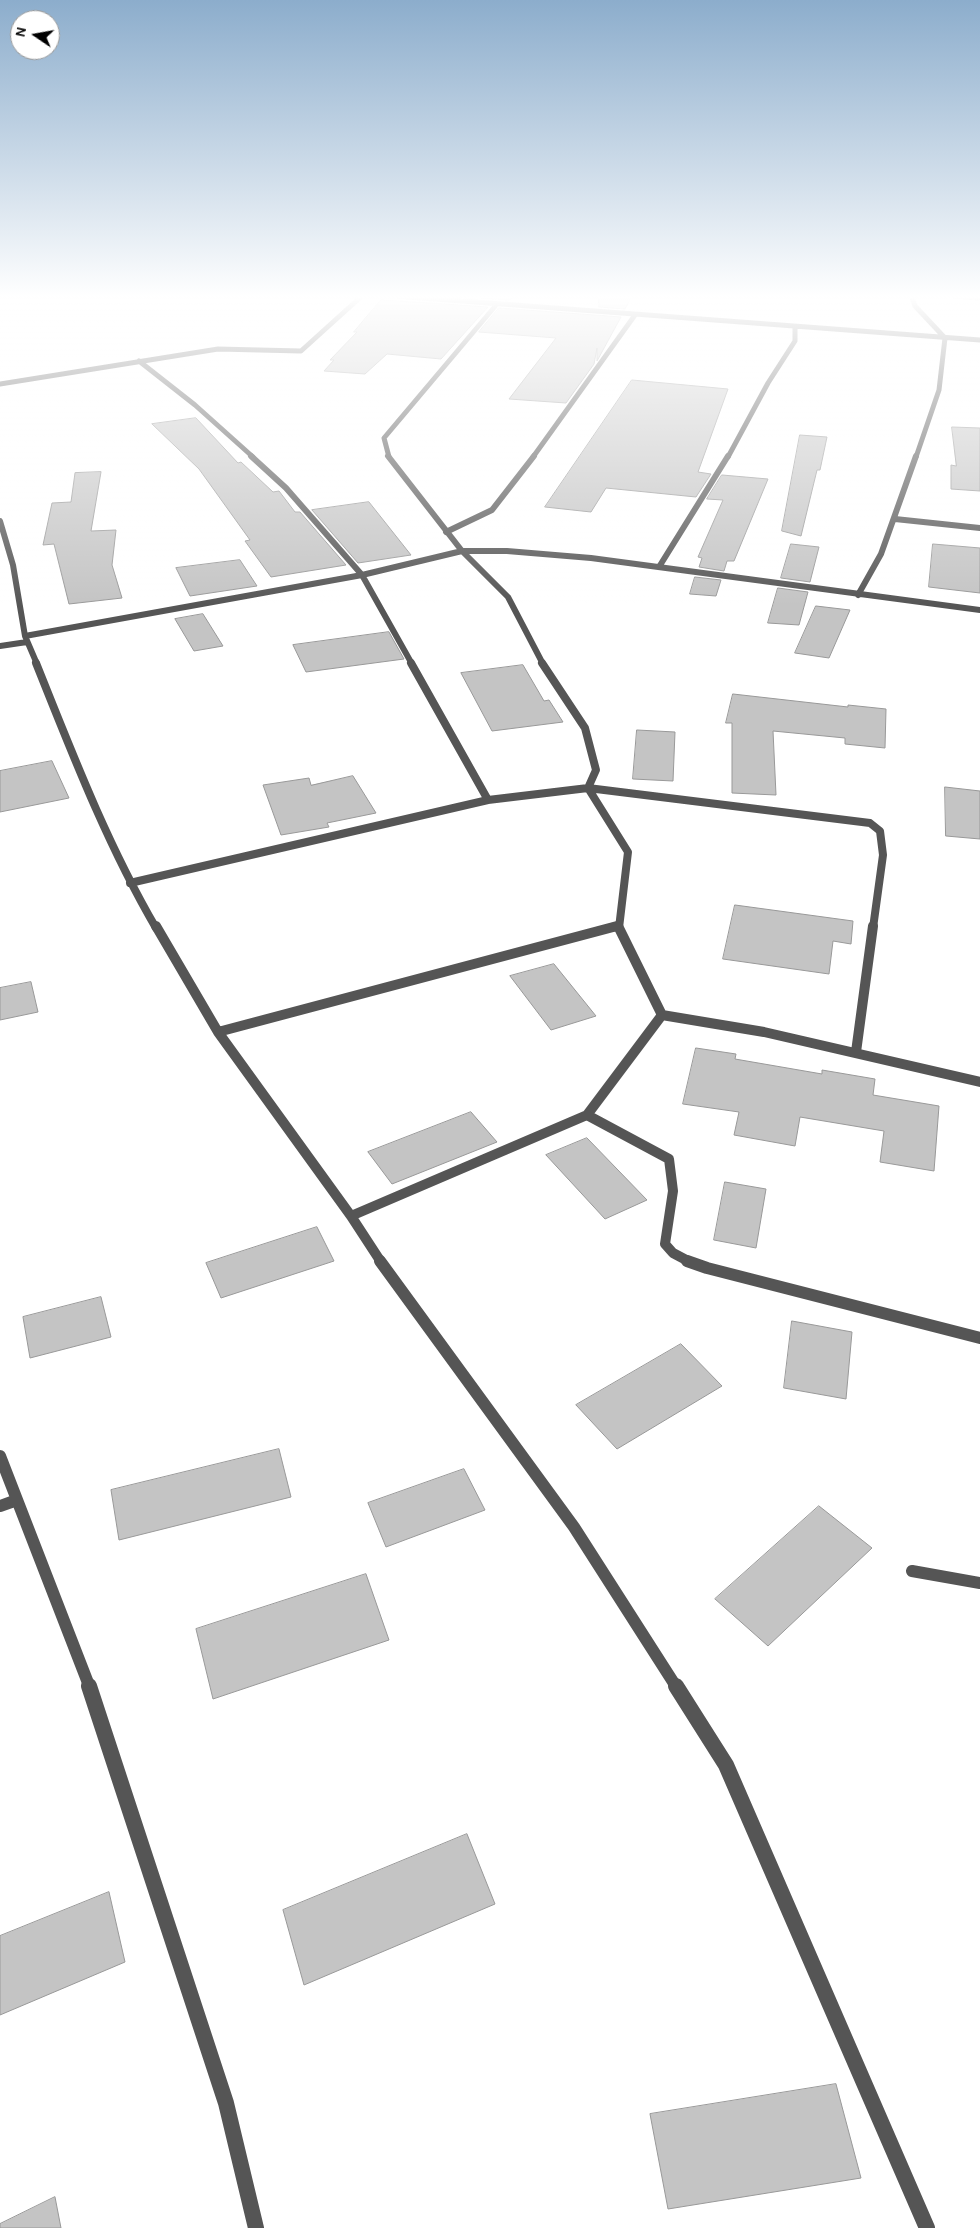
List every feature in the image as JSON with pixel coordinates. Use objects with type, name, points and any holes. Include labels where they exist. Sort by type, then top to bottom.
[{"type":"street","points":[[186,398],[286,488],[362,575],[488,800]]},
{"type":"street","points":[[418,398],[384,438],[387,455],[462,551],[508,597],[539,659],[585,728],[596,770],[588,788]]},
{"type":"street","points":[[446,532],[492,510],[544,444],[576,398]]},
{"type":"street","points":[[659,567],[728,458],[760,398]]},
{"type":"street","points":[[858,595],[881,554],[895,519],[936,398]]},
{"type":"street","points":[[895,519],[980,528]]},
{"type":"street","points":[[0,521],[13,565],[26,639],[72,752],[130,884],[218,1032],[351,1216],[384,1267],[574,1527],[726,1765],[927,2228]]},
{"type":"street","points":[[0,646],[26,639],[362,575],[462,551],[507,551],[591,558],[980,610]]},
{"type":"street","points":[[130,884],[488,800],[588,788],[870,824],[878,827],[883,855],[856,1052]]},
{"type":"street","points":[[588,788],[628,852],[618,926],[662,1015]]},
{"type":"street","points":[[218,1032],[618,926]]},
{"type":"street","points":[[662,1015],[764,1032],[980,1082]]},
{"type":"street","points":[[351,1216],[587,1115],[662,1015]]},
{"type":"street","points":[[587,1115],[669,1160],[674,1172],[665,1244],[670,1252],[677,1257],[707,1268],[980,1338]]},
{"type":"street","points":[[0,1456],[90,1686],[226,2103],[256,2228]]},
{"type":"street","points":[[0,1506],[17,1500]]},
{"type":"street","points":[[912,1571],[980,1583]]},
{"type":"building","points":[[510,398],[570,398],[566,403]]},
{"type":"building","points":[[620,398],[725,398],[698,472],[711,474],[696,497],[606,488],[591,512],[545,507]]},
{"type":"building","points":[[196,418],[238,463],[241,462],[273,492],[279,491],[295,512],[300,512],[346,565],[271,577],[245,541],[250,540],[199,469],[152,424]]},
{"type":"building","points":[[952,427],[980,428],[980,491],[951,489],[951,465],[956,466]]},
{"type":"building","points":[[800,435],[827,437],[820,470],[817,470],[801,536],[782,531]]},
{"type":"building","points":[[101,472],[91,531],[116,530],[112,565],[122,598],[69,604],[54,544],[43,545],[52,503],[71,502],[75,473]]},
{"type":"building","points":[[722,475],[768,479],[734,561],[727,561],[724,571],[699,567],[702,558],[698,557],[723,500],[707,499]]},
{"type":"building","points":[[369,502],[411,555],[358,563],[312,510]]},
{"type":"building","points":[[791,544],[819,547],[810,582],[781,578]]},
{"type":"building","points":[[933,544],[980,548],[980,593],[929,587]]},
{"type":"building","points":[[240,560],[257,586],[190,596],[176,568]]},
{"type":"building","points":[[695,577],[721,580],[716,596],[690,594]]},
{"type":"building","points":[[778,588],[808,592],[799,625],[768,623]]},
{"type":"building","points":[[816,606],[850,610],[829,658],[795,653]]},
{"type":"building","points":[[203,614],[223,646],[194,651],[175,619]]},
{"type":"building","points":[[389,632],[404,659],[306,672],[293,645]]},
{"type":"building","points":[[523,665],[544,701],[549,700],[563,722],[492,731],[461,673]]},
{"type":"building","points":[[733,694],[848,707],[848,705],[886,709],[885,748],[845,744],[845,738],[773,731],[776,795],[732,793],[732,723],[726,723]]},
{"type":"building","points":[[637,730],[675,732],[673,781],[633,779]]},
{"type":"building","points":[[52,761],[69,798],[0,812],[0,771]]},
{"type":"building","points":[[353,776],[376,813],[327,823],[329,827],[281,835],[263,785],[309,778],[311,785]]},
{"type":"building","points":[[945,787],[980,791],[980,839],[946,836]]},
{"type":"building","points":[[735,905],[853,921],[851,944],[833,941],[829,974],[723,959]]},
{"type":"building","points":[[554,964],[596,1016],[551,1030],[510,976]]},
{"type":"building","points":[[31,982],[38,1012],[0,1020],[0,988]]},
{"type":"building","points":[[696,1048],[736,1054],[735,1059],[822,1074],[822,1070],[875,1079],[873,1095],[939,1106],[934,1171],[880,1162],[884,1131],[800,1117],[795,1146],[734,1135],[739,1112],[683,1104]]},
{"type":"building","points":[[471,1112],[497,1142],[392,1184],[368,1152]]},
{"type":"building","points":[[587,1138],[647,1200],[605,1219],[546,1155]]},
{"type":"building","points":[[725,1182],[766,1189],[756,1248],[714,1240]]},
{"type":"building","points":[[317,1227],[334,1261],[221,1298],[206,1263]]},
{"type":"building","points":[[101,1297],[111,1337],[30,1358],[23,1317]]},
{"type":"building","points":[[792,1321],[852,1332],[846,1399],[784,1388]]},
{"type":"building","points":[[681,1344],[722,1386],[617,1449],[576,1405]]},
{"type":"building","points":[[279,1449],[291,1497],[119,1540],[111,1490]]},
{"type":"building","points":[[464,1469],[485,1510],[386,1547],[368,1503]]},
{"type":"building","points":[[819,1506],[872,1548],[768,1646],[715,1599]]},
{"type":"building","points":[[366,1574],[389,1640],[213,1699],[196,1629]]},
{"type":"building","points":[[467,1834],[495,1904],[304,1985],[283,1910]]},
{"type":"building","points":[[109,1892],[125,1962],[0,2015],[0,1936]]},
{"type":"building","points":[[836,2084],[861,2178],[668,2209],[650,2114]]},
{"type":"building","points":[[55,2197],[61,2228],[0,2228],[0,2224]]}]
